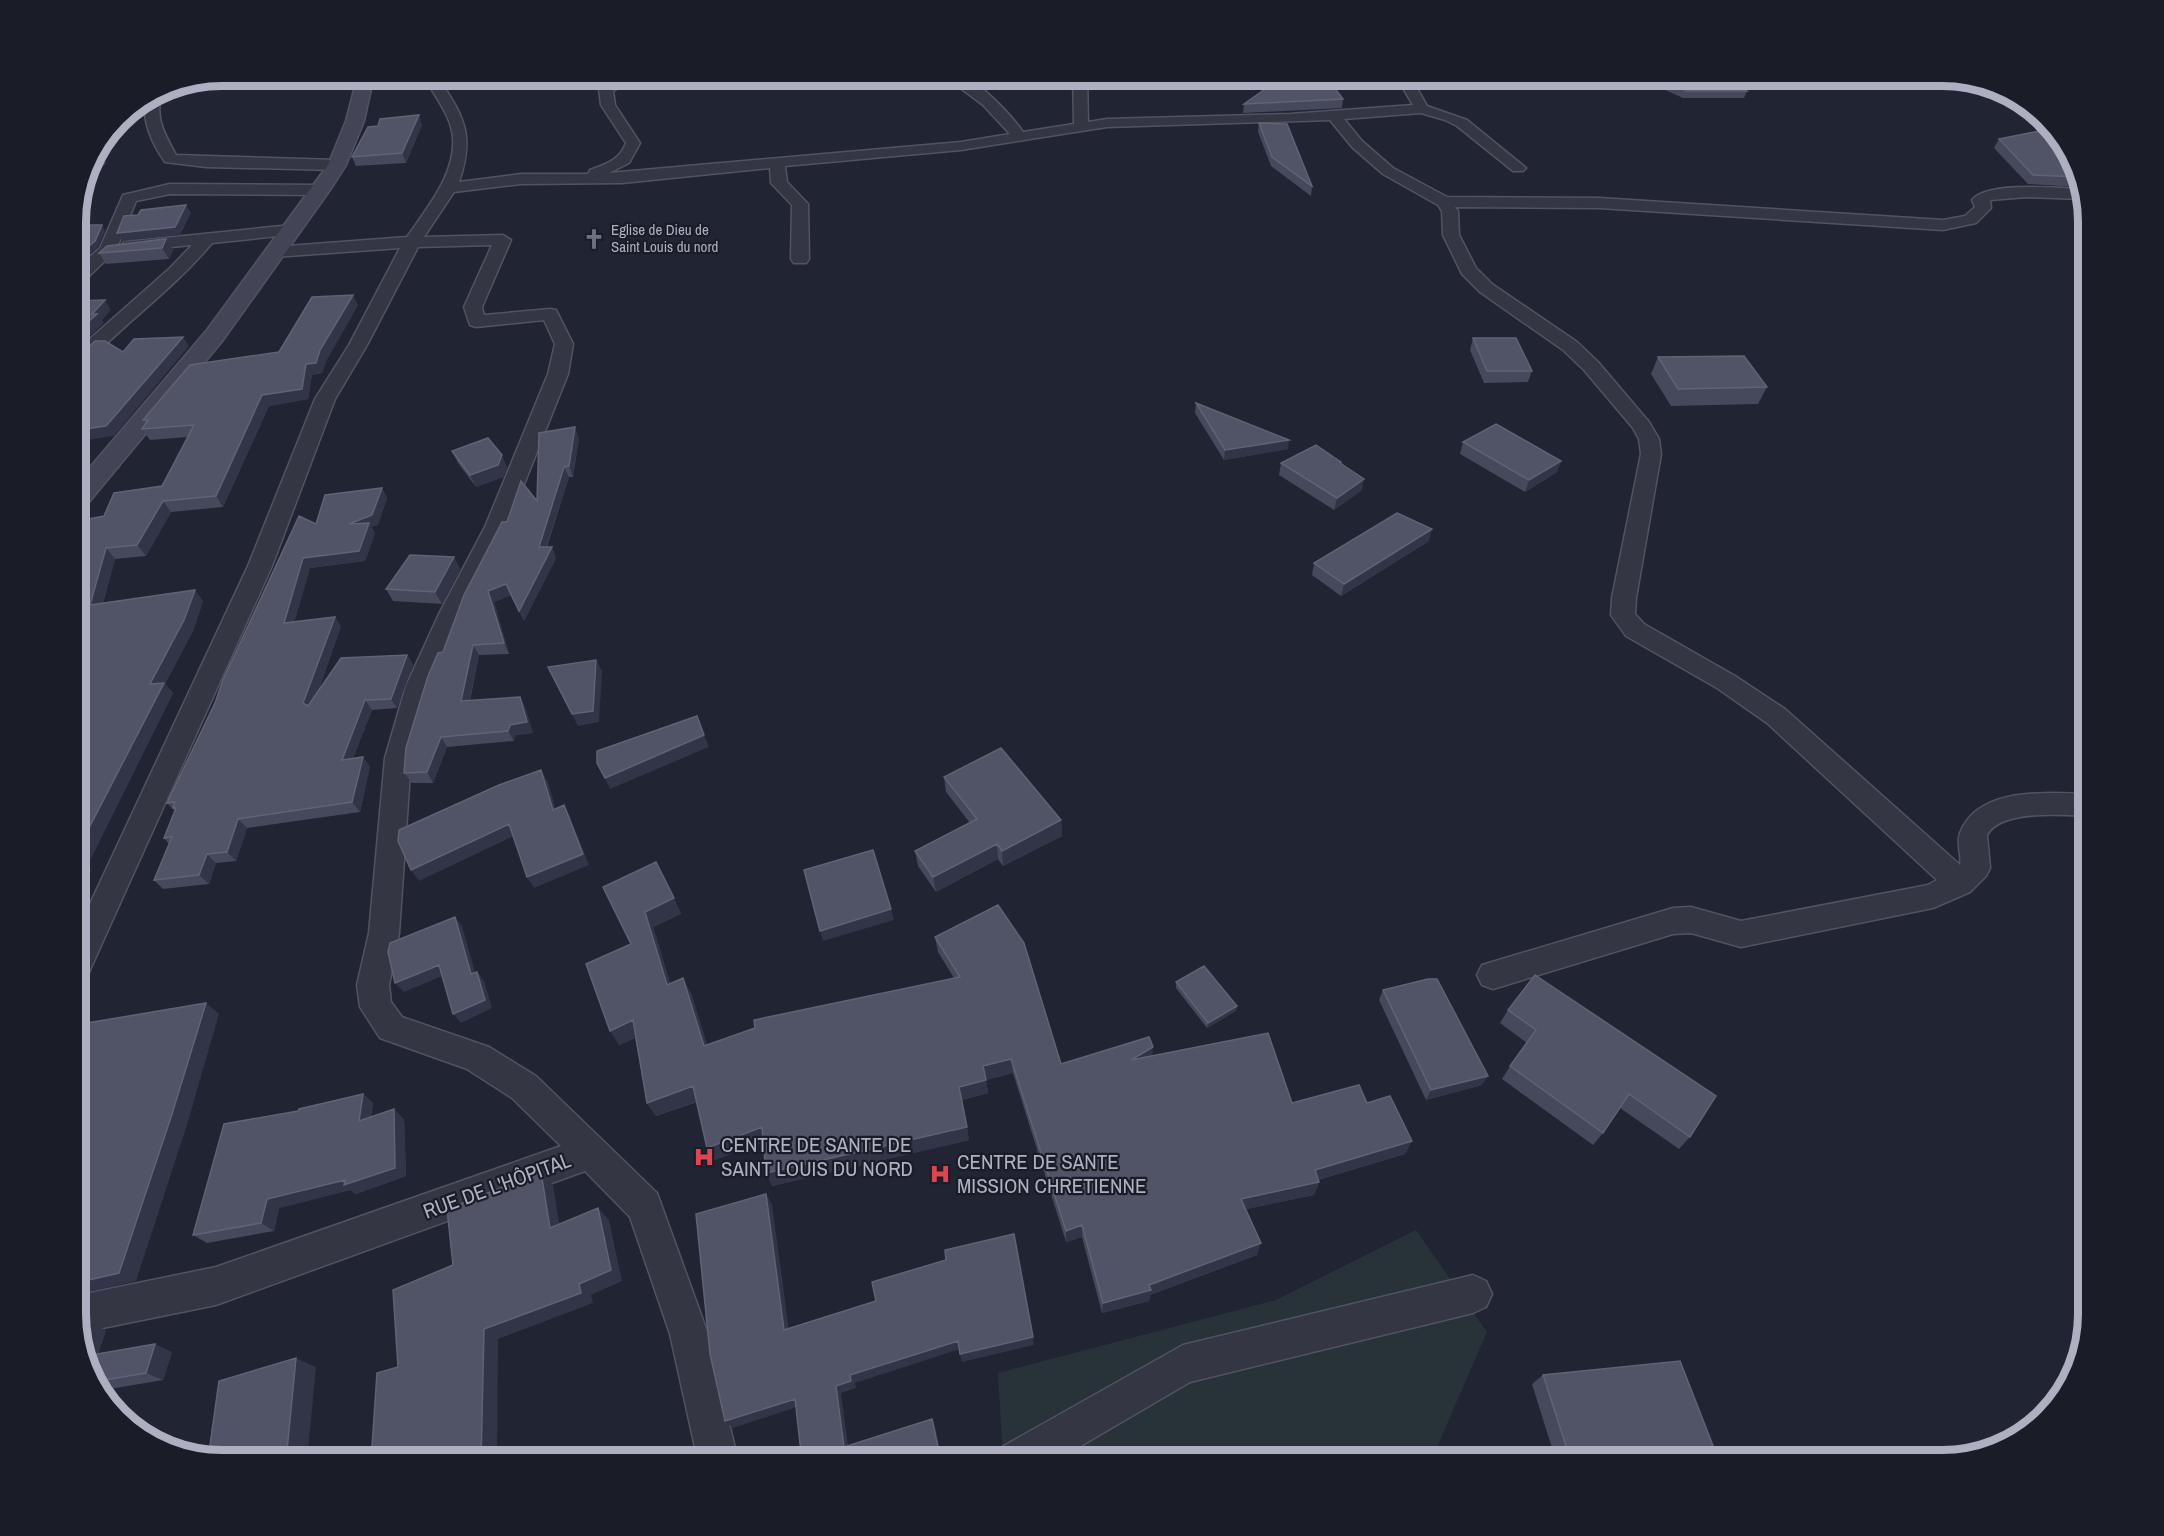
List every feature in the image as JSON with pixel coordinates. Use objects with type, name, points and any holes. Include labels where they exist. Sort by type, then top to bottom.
[{"type":"main road","points":[[86,483],[215,335],[320,190],[337,165],[355,121],[363,86]]},
{"type":"street","points":[[86,946],[256,576],[325,399],[358,345],[412,242],[449,188],[458,162],[460,132],[450,108],[437,86]]},
{"type":"street","points":[[576,179],[626,161],[632,151],[633,143],[608,105],[606,89],[612,86]]},
{"type":"street","points":[[964,86],[1009,120],[1019,136]]},
{"type":"street","points":[[1080,86],[1081,125]]},
{"type":"street","points":[[1409,86],[1422,109]]},
{"type":"street","points":[[153,105],[152,120],[170,159],[337,165]]},
{"type":"street","points":[[449,188],[521,179],[622,178],[961,146],[1081,125],[1334,116],[1422,109],[1462,123],[1518,168]]},
{"type":"street","points":[[1334,116],[1357,144],[1388,171],[1444,202],[1450,211],[1451,235],[1468,270],[1510,306],[1570,346],[1591,366],[1632,413],[1649,439],[1651,454],[1624,598],[1623,615],[1635,630],[1726,681],[1776,716],[1960,883]]},
{"type":"street","points":[[777,163],[779,183],[800,204],[800,260]]},
{"type":"street","points":[[86,270],[108,250],[129,198],[170,189],[320,190]]},
{"type":"street","points":[[1444,202],[1599,203],[1943,225],[1970,220],[1983,208],[1980,200],[1986,196],[2027,192],[2075,194]]},
{"type":"street","points":[[108,250],[292,230]]},
{"type":"street","points":[[86,352],[170,279],[207,238]]},
{"type":"street","points":[[274,252],[412,242],[503,240],[473,307],[476,321],[550,314],[564,344],[558,374],[496,527],[451,614],[420,686],[398,758],[384,933],[373,985],[376,1007],[391,1028],[477,1058],[524,1087],[591,1152]]},
{"type":"street","points":[[1493,975],[1673,921],[1691,920],[1741,934],[1933,896],[1960,883],[1976,868],[1973,834],[1984,817],[2012,807],[2078,805]]},
{"type":"street","name":"RUE DE L'HÔPITAL","points":[[86,1313],[216,1286],[591,1152],[644,1206],[689,1334],[715,1450]]},
{"type":"street","points":[[1035,1450],[1183,1364],[1473,1294]]},
{"type":"shaded area","points":[[1416,1230],[1487,1332],[1436,1450],[1002,1450],[998,1373],[1276,1300]]},
{"type":"water","points":[[105,154],[106,164],[96,171]]},
{"type":"building","points":[[1269,86],[1333,86],[1343,99],[1244,104]]},
{"type":"building","points":[[1675,86],[1740,86],[1747,91],[1686,91]]},
{"type":"building","points":[[419,115],[402,153],[352,157],[368,127],[378,126],[380,119]]},
{"type":"building","points":[[1259,123],[1287,124],[1312,186],[1272,157]]},
{"type":"building","points":[[2043,130],[2055,146],[2070,177],[2033,175],[1999,139]]},
{"type":"building","points":[[186,205],[175,227],[117,233],[124,216],[138,215],[141,210]]},
{"type":"building","points":[[86,225],[102,225],[95,241],[86,249]]},
{"type":"building","points":[[166,239],[162,248],[99,253],[107,246]]},
{"type":"building","points":[[353,295],[320,350],[316,363],[306,364],[302,389],[262,395],[216,496],[163,501],[137,545],[106,548],[90,605],[195,590],[184,620],[150,684],[164,683],[86,834],[86,524],[89,519],[104,516],[114,493],[162,486],[194,425],[142,429],[148,420],[143,420],[190,365],[279,352],[312,297]]},
{"type":"building","points":[[105,300],[92,314],[97,314],[86,324],[86,301]]},
{"type":"building","points":[[183,337],[106,426],[86,429],[86,350],[95,341],[105,341],[123,352],[134,339]]},
{"type":"building","points":[[1473,338],[1516,338],[1532,371],[1487,371]]},
{"type":"building","points":[[1744,356],[1767,387],[1678,389],[1658,357]]},
{"type":"building","points":[[1196,403],[1289,440],[1225,450]]},
{"type":"building","points":[[1496,424],[1561,461],[1529,480],[1463,442]]},
{"type":"building","points":[[575,427],[569,466],[564,467],[539,547],[552,547],[519,611],[506,584],[488,591],[504,643],[473,645],[461,701],[520,697],[527,722],[510,725],[508,731],[441,737],[427,772],[404,773],[406,748],[428,676],[438,653],[443,652],[464,595],[502,522],[507,522],[521,481],[537,501],[539,433]]},
{"type":"building","points":[[488,438],[502,455],[498,465],[470,475],[452,451]]},
{"type":"building","points":[[1316,445],[1364,479],[1337,498],[1281,463]]},
{"type":"building","points":[[382,488],[372,515],[349,524],[369,523],[359,551],[303,558],[284,623],[335,617],[303,703],[308,706],[341,658],[407,655],[391,699],[365,700],[342,760],[363,757],[352,802],[238,819],[227,852],[207,854],[199,875],[154,880],[172,837],[164,838],[176,808],[173,808],[175,802],[167,803],[215,703],[223,680],[299,516],[316,524],[325,495]]},
{"type":"building","points":[[1397,513],[1432,529],[1344,584],[1314,563]]},
{"type":"building","points":[[410,555],[454,557],[435,592],[386,589]]},
{"type":"building","points":[[596,660],[593,711],[572,714],[548,667]]},
{"type":"building","points":[[697,716],[704,735],[605,778],[597,763],[597,751]]},
{"type":"building","points":[[1001,748],[1061,820],[1002,851],[997,844],[933,877],[915,851],[977,819],[944,777]]},
{"type":"building","points":[[541,770],[553,810],[564,805],[583,854],[527,877],[509,824],[411,870],[398,841],[399,830],[499,785]]},
{"type":"building","points":[[873,850],[891,909],[820,931],[804,870]]},
{"type":"building","points":[[656,862],[674,898],[645,912],[667,985],[683,978],[704,1046],[755,1028],[754,1020],[960,977],[935,937],[998,905],[1024,943],[1061,1064],[1149,1037],[1153,1047],[1131,1060],[1268,1033],[1292,1103],[1359,1085],[1367,1103],[1390,1096],[1412,1141],[1315,1170],[1319,1182],[1241,1199],[1261,1243],[1149,1285],[1151,1290],[1103,1303],[1082,1225],[1066,1231],[1011,1059],[983,1066],[986,1080],[959,1087],[967,1127],[766,1173],[762,1127],[707,1148],[693,1086],[647,1103],[633,1020],[610,1031],[586,964],[631,944],[603,887]]},
{"type":"building","points":[[455,917],[471,974],[477,972],[485,1000],[453,1014],[439,965],[395,983],[388,952],[390,943]]},
{"type":"building","points":[[1204,966],[1237,1006],[1208,1023],[1176,982]]},
{"type":"building","points":[[1535,975],[1716,1096],[1690,1137],[1629,1094],[1603,1133],[1510,1066],[1536,1030],[1508,1010]]},
{"type":"building","points":[[1437,979],[1488,1076],[1431,1090],[1383,990]]},
{"type":"building","points":[[206,1003],[119,1273],[86,1280],[86,1026],[87,1023]]},
{"type":"building","points":[[363,1094],[359,1121],[394,1109],[395,1168],[344,1185],[345,1180],[267,1199],[261,1223],[193,1235],[224,1124],[298,1111]]},
{"type":"building","points":[[541,1172],[550,1228],[598,1208],[611,1270],[579,1284],[581,1293],[484,1329],[481,1450],[372,1450],[377,1373],[398,1367],[393,1290],[453,1265],[447,1209]]},
{"type":"building","points":[[766,1194],[784,1330],[876,1301],[872,1282],[946,1260],[945,1250],[1014,1234],[1033,1337],[960,1354],[958,1341],[850,1375],[851,1381],[836,1386],[844,1447],[932,1419],[939,1450],[801,1450],[795,1399],[725,1421],[710,1354],[696,1214]]},
{"type":"building","points":[[155,1344],[146,1373],[103,1380],[92,1355]]},
{"type":"building","points":[[296,1358],[287,1450],[209,1449],[219,1381]]},
{"type":"building","points":[[1680,1361],[1715,1450],[1567,1450],[1543,1375]]},
{"type":"building","points":[[1520,1447],[1521,1450],[1447,1450],[1447,1448]]},
{"type":"place","name":"Eglise de Dieu de Saint Louis du nord","points":[[594,239]]},
{"type":"place","name":"CENTRE DE SANTE DE SAINT LOUIS DU NORD","points":[[704,1157]]},
{"type":"place","name":"CENTRE DE SANTE MISSION CHRETIENNE","points":[[940,1174]]}]
